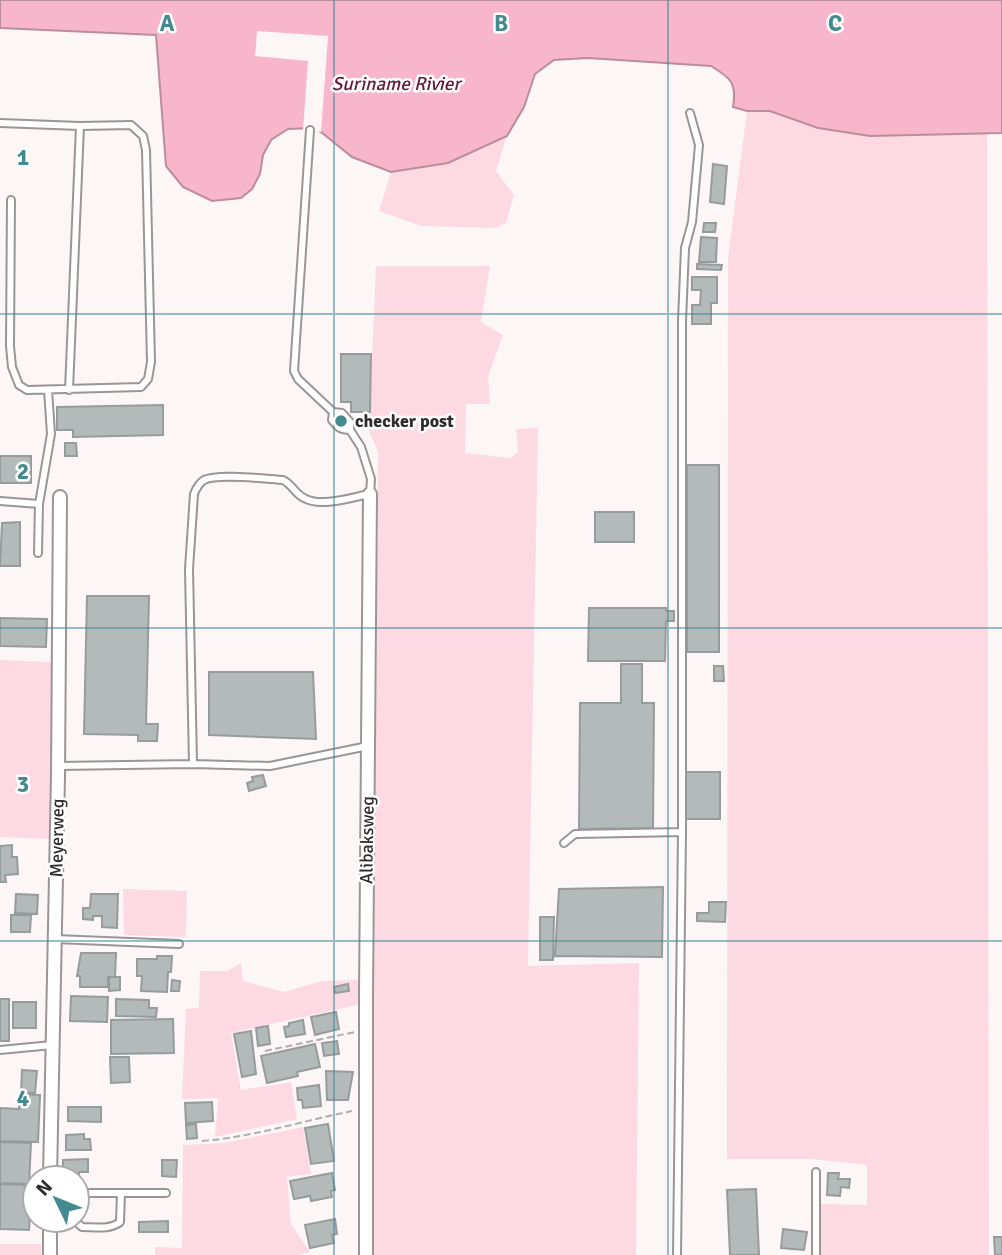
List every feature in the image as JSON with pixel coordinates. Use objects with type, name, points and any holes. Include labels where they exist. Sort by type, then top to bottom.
[{"type":"street","name":"Alibaksweg","points":[[366,1255],[370,494]]},
{"type":"street","name":"Meyerweg","points":[[50,1164],[60,497]]},
{"type":"street","points":[[50,1234],[50,1255]]},
{"type":"lane","points":[[677,1255],[682,832],[682,321],[685,248],[692,222],[699,145],[690,113]]},
{"type":"lane","points":[[0,123],[131,125],[143,136],[146,150],[151,362],[148,379],[141,387],[27,390],[19,385],[9,346],[11,200]]},
{"type":"lane","points":[[69,390],[80,126]]},
{"type":"lane","points":[[310,130],[294,371],[298,379],[333,412],[332,420],[337,426],[341,430],[350,430]]},
{"type":"lane","points":[[38,553],[39,504],[48,466],[51,434],[48,390]]},
{"type":"lane","name":"Alibaksweg","points":[[333,412],[342,413],[350,422],[350,430],[361,447],[371,480],[370,494]]},
{"type":"lane","points":[[193,764],[189,569],[194,494],[197,486],[217,477],[284,480],[300,497],[310,501],[370,494]]},
{"type":"lane","points":[[0,501],[39,504]]},
{"type":"lane","points":[[58,766],[270,766],[368,746]]},
{"type":"lane","points":[[564,844],[575,834],[682,832]]},
{"type":"lane","points":[[54,939],[179,944]]},
{"type":"lane","points":[[0,1050],[52,1045]]},
{"type":"lane","points":[[816,1172],[816,1255]]},
{"type":"lane","points":[[91,1193],[166,1193]]},
{"type":"lane","points":[[91,1227],[112,1227],[120,1222],[121,1193]]},
{"type":"path","points":[[265,1051],[366,1029]]},
{"type":"path","points":[[202,1140],[276,1129],[366,1109]]},
{"type":"shaded area","points":[[747,111],[770,111],[818,128],[870,136],[987,134],[989,1255],[821,1255],[821,1204],[867,1205],[867,1165],[811,1159],[727,1159],[728,258]]},
{"type":"shaded area","points":[[507,136],[496,171],[514,195],[506,223],[495,228],[421,226],[379,211],[391,172],[448,163]]},
{"type":"shaded area","points":[[376,266],[490,266],[481,322],[503,335],[488,376],[490,404],[466,404],[465,453],[510,458],[518,452],[516,429],[538,428],[528,966],[639,963],[636,1255],[372,1255],[378,452],[369,431]]},
{"type":"shaded area","points":[[0,660],[52,662],[49,839],[0,837]]},
{"type":"shaded area","points":[[123,889],[187,891],[186,937],[124,935]]},
{"type":"shaded area","points":[[241,963],[243,981],[284,992],[322,981],[361,980],[361,1004],[231,1033],[241,1090],[291,1082],[297,1119],[215,1137],[218,1098],[182,1099],[186,1009],[199,1008],[200,971],[227,971]]},
{"type":"shaded area","points":[[303,1127],[311,1174],[287,1177],[291,1224],[310,1252],[298,1255],[155,1255],[155,1247],[182,1248],[183,1145],[224,1143]]},
{"type":"shaded area","points":[[0,1244],[41,1244],[41,1255],[0,1255]]},
{"type":"water","name":"Suriname Rivier","points":[[0,0],[1002,0],[1002,133],[870,136],[818,128],[770,111],[747,111],[733,107],[734,92],[731,82],[711,66],[588,58],[554,60],[535,74],[524,107],[507,136],[448,163],[391,172],[352,157],[313,128],[288,129],[271,140],[252,189],[241,198],[212,201],[183,187],[166,166],[156,35],[0,28]]},
{"type":"pier","points":[[257,31],[328,36],[321,132],[303,130],[308,61],[255,56]]},
{"type":"building","points":[[713,164],[727,166],[724,204],[710,202]]},
{"type":"building","points":[[704,223],[716,223],[715,232],[703,232]]},
{"type":"building","points":[[701,237],[717,238],[716,262],[699,262]]},
{"type":"building","points":[[697,264],[722,265],[721,270],[697,269]]},
{"type":"building","points":[[692,277],[717,277],[717,303],[711,303],[711,324],[692,324],[692,305],[700,305],[701,290],[692,290]]},
{"type":"building","points":[[341,354],[371,354],[370,412],[351,412],[351,402],[341,402]]},
{"type":"building","points":[[163,405],[163,435],[73,437],[73,430],[57,430],[57,407]]},
{"type":"building","points":[[65,443],[76,443],[77,456],[65,456]]},
{"type":"building","points":[[0,456],[31,456],[31,483],[0,483]]},
{"type":"building","points":[[687,465],[719,465],[719,652],[687,652]]},
{"type":"building","points":[[595,512],[634,512],[634,542],[595,542]]},
{"type":"building","points":[[20,522],[20,566],[0,566],[2,523]]},
{"type":"building","points":[[87,596],[149,596],[146,724],[158,724],[157,741],[138,741],[138,735],[84,734]]},
{"type":"building","points":[[589,608],[666,608],[666,611],[674,611],[674,621],[666,621],[665,661],[588,661]]},
{"type":"building","points":[[0,618],[47,619],[46,647],[0,646]]},
{"type":"building","points":[[621,664],[642,664],[642,703],[654,703],[653,828],[579,829],[580,703],[621,703]]},
{"type":"building","points":[[714,666],[723,666],[724,681],[714,681]]},
{"type":"building","points":[[209,672],[313,672],[316,739],[209,735]]},
{"type":"building","points":[[686,772],[720,772],[720,819],[686,819]]},
{"type":"building","points":[[263,775],[266,786],[249,791],[247,783],[253,781],[252,777]]},
{"type":"building","points":[[12,845],[12,857],[17,857],[18,874],[5,875],[6,882],[0,882],[0,846]]},
{"type":"building","points":[[663,887],[662,957],[555,956],[559,889]]},
{"type":"building","points":[[16,894],[38,895],[37,914],[15,913]]},
{"type":"building","points":[[91,894],[118,894],[117,928],[102,927],[102,916],[93,916],[93,920],[83,919],[83,908],[90,908]]},
{"type":"building","points":[[709,902],[726,902],[725,922],[697,921],[697,913],[709,913]]},
{"type":"building","points":[[11,915],[31,915],[30,932],[11,932]]},
{"type":"building","points":[[540,917],[554,917],[553,960],[540,960]]},
{"type":"building","points":[[81,953],[116,953],[115,977],[108,977],[108,987],[80,987],[80,976],[77,976]]},
{"type":"building","points":[[157,956],[172,956],[167,992],[141,991],[142,976],[137,976],[137,959],[157,959]]},
{"type":"building","points":[[109,977],[120,977],[120,990],[109,991]]},
{"type":"building","points":[[172,980],[180,981],[179,991],[171,991]]},
{"type":"building","points":[[348,984],[349,991],[335,993],[334,987]]},
{"type":"building","points":[[71,996],[108,997],[107,1022],[70,1021]]},
{"type":"building","points":[[0,999],[9,999],[9,1041],[0,1041]]},
{"type":"building","points":[[116,999],[149,1000],[149,1008],[157,1008],[156,1017],[116,1016]]},
{"type":"building","points":[[13,1002],[36,1002],[36,1028],[13,1028]]},
{"type":"building","points":[[336,1012],[339,1029],[315,1035],[311,1017]]},
{"type":"building","points":[[173,1019],[174,1053],[111,1054],[111,1020]]},
{"type":"building","points":[[303,1020],[305,1034],[286,1037],[284,1027]]},
{"type":"building","points":[[268,1026],[270,1044],[258,1046],[256,1028]]},
{"type":"building","points":[[251,1031],[256,1074],[242,1077],[234,1034]]},
{"type":"building","points":[[337,1041],[339,1054],[324,1056],[322,1043]]},
{"type":"building","points":[[315,1044],[320,1067],[297,1072],[298,1076],[267,1083],[261,1056]]},
{"type":"building","points":[[110,1057],[129,1057],[130,1082],[111,1083]]},
{"type":"building","points":[[22,1070],[37,1071],[35,1093],[21,1092]]},
{"type":"building","points":[[326,1071],[353,1072],[348,1100],[327,1100]]},
{"type":"building","points":[[319,1085],[321,1106],[303,1108],[302,1100],[298,1100],[297,1088]]},
{"type":"building","points":[[19,1094],[40,1095],[38,1142],[0,1141],[0,1108],[19,1109]]},
{"type":"building","points":[[212,1102],[213,1121],[186,1123],[185,1103]]},
{"type":"building","points":[[68,1107],[101,1107],[101,1122],[68,1121]]},
{"type":"building","points":[[196,1124],[197,1138],[187,1139],[186,1125]]},
{"type":"building","points":[[328,1124],[334,1161],[311,1164],[305,1128]]},
{"type":"building","points":[[84,1134],[84,1139],[90,1139],[91,1150],[66,1150],[66,1135]]},
{"type":"building","points":[[0,1142],[31,1143],[30,1164],[21,1164],[21,1184],[0,1183]]},
{"type":"building","points":[[88,1159],[88,1164],[63,1164],[63,1160]]},
{"type":"building","points":[[162,1160],[177,1160],[176,1177],[162,1176]]},
{"type":"building","points":[[332,1173],[335,1190],[331,1191],[332,1197],[311,1201],[310,1196],[294,1199],[290,1181]]},
{"type":"building","points":[[828,1173],[839,1173],[838,1179],[850,1179],[849,1188],[841,1187],[840,1196],[827,1195]]},
{"type":"building","points":[[0,1184],[21,1185],[21,1230],[0,1229]]},
{"type":"building","points":[[756,1189],[759,1255],[730,1255],[727,1190]]},
{"type":"building","points":[[335,1219],[337,1234],[332,1235],[334,1243],[310,1248],[305,1225]]},
{"type":"building","points":[[168,1221],[168,1232],[139,1232],[139,1222]]},
{"type":"building","points":[[783,1229],[807,1232],[804,1250],[781,1248]]},
{"type":"building","points":[[994,1237],[1002,1237],[1002,1255],[995,1255]]},
{"type":"place","name":"checker post","points":[[341,421]]}]
